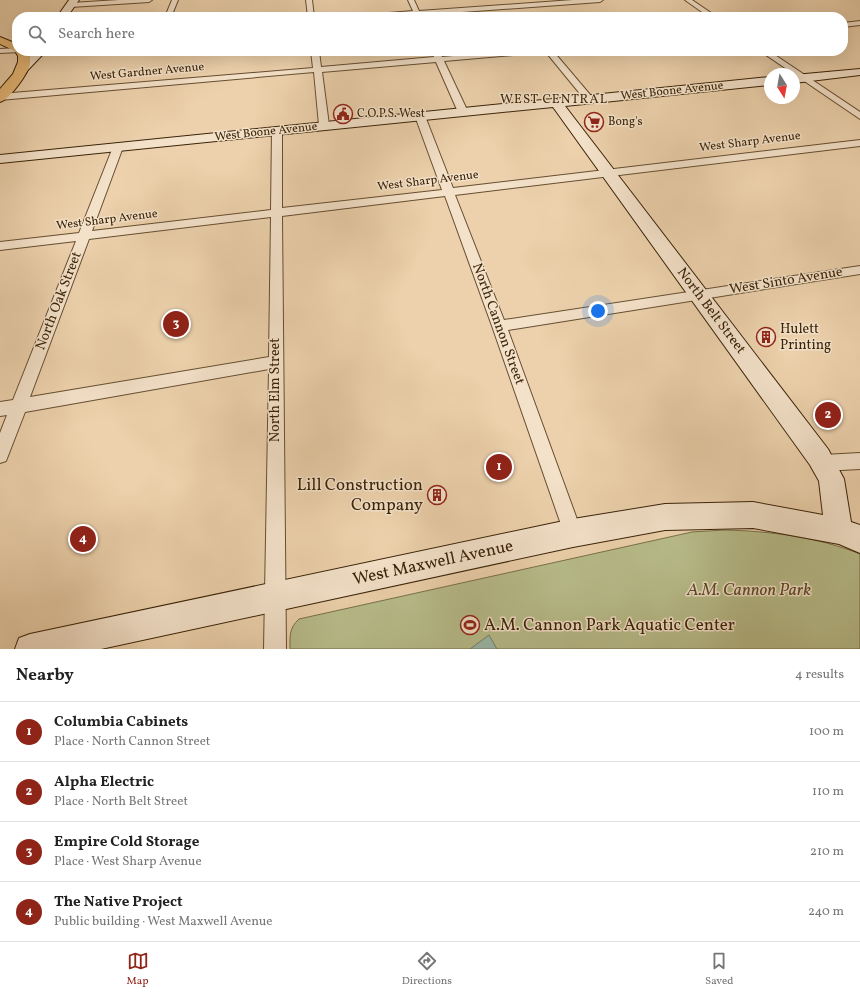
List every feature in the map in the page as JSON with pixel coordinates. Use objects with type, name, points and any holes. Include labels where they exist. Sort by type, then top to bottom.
[{"type":"main road","points":[[0,97],[21,71],[24,64],[25,58],[24,56]]},
{"type":"street","points":[[66,12],[73,3],[149,0]]},
{"type":"street","points":[[170,12],[175,0]]},
{"type":"street","points":[[309,0],[310,12]]},
{"type":"street","points":[[411,0],[417,12]]},
{"type":"street","points":[[507,0],[515,9]]},
{"type":"street","points":[[466,12],[515,9],[600,0]]},
{"type":"street","points":[[688,0],[706,12]]},
{"type":"street","points":[[848,24],[860,23]]},
{"type":"street","points":[[21,71],[36,56]]},
{"type":"street","points":[[316,56],[324,125]]},
{"type":"street","points":[[437,56],[463,112]]},
{"type":"street","name":"West Gardner Avenue","points":[[0,97],[475,56]]},
{"type":"street","points":[[553,56],[589,99]]},
{"type":"street","points":[[770,56],[786,68]]},
{"type":"street","points":[[800,78],[860,72]]},
{"type":"street","points":[[800,79],[860,116]]},
{"type":"street","name":"West Boone Avenue","points":[[0,159],[764,82]]},
{"type":"street","name":"North Belt Street","points":[[556,102],[822,463],[831,479],[850,535]]},
{"type":"street","name":"North Cannon Street","points":[[420,116],[499,326],[573,533]]},
{"type":"street","name":"North Elm Street","points":[[275,649],[277,130]]},
{"type":"street","name":"West Sharp Avenue","points":[[0,246],[607,172],[860,143]]},
{"type":"street","name":"North Oak Street","points":[[0,455],[118,147]]},
{"type":"street","name":"West Sinto Avenue","points":[[499,326],[860,270]]},
{"type":"street","points":[[0,409],[275,362]]},
{"type":"street","points":[[822,463],[860,461]]},
{"type":"street","name":"West Maxwell Avenue","points":[[30,649],[573,533],[665,517],[753,515],[850,535]]},
{"type":"green space","name":"A.M. Cannon Park","points":[[724,530],[758,532],[810,539],[860,554],[860,649],[290,649],[290,636],[292,629],[299,619],[692,532]]},
{"type":"shaded area","points":[[489,635],[497,649],[470,649]]},
{"type":"place","name":"C.O.P.S. West","points":[[343,114]]},
{"type":"place","name":"Bong's","points":[[594,122]]},
{"type":"place","name":"Empire Cold Storage","points":[[176,324]]},
{"type":"place","name":"Hulett Printing","points":[[766,337]]},
{"type":"place","name":"Alpha Electric","points":[[828,415]]},
{"type":"place","name":"Columbia Cabinets","points":[[499,467]]},
{"type":"place","name":"Lill Construction Company","points":[[437,495]]},
{"type":"place","name":"The Native Project","points":[[83,539]]},
{"type":"place","name":"A.M. Cannon Park Aquatic Center","points":[[470,625]]},
{"type":"district","name":"WEST CENTRAL","points":[[554,100]]}]
